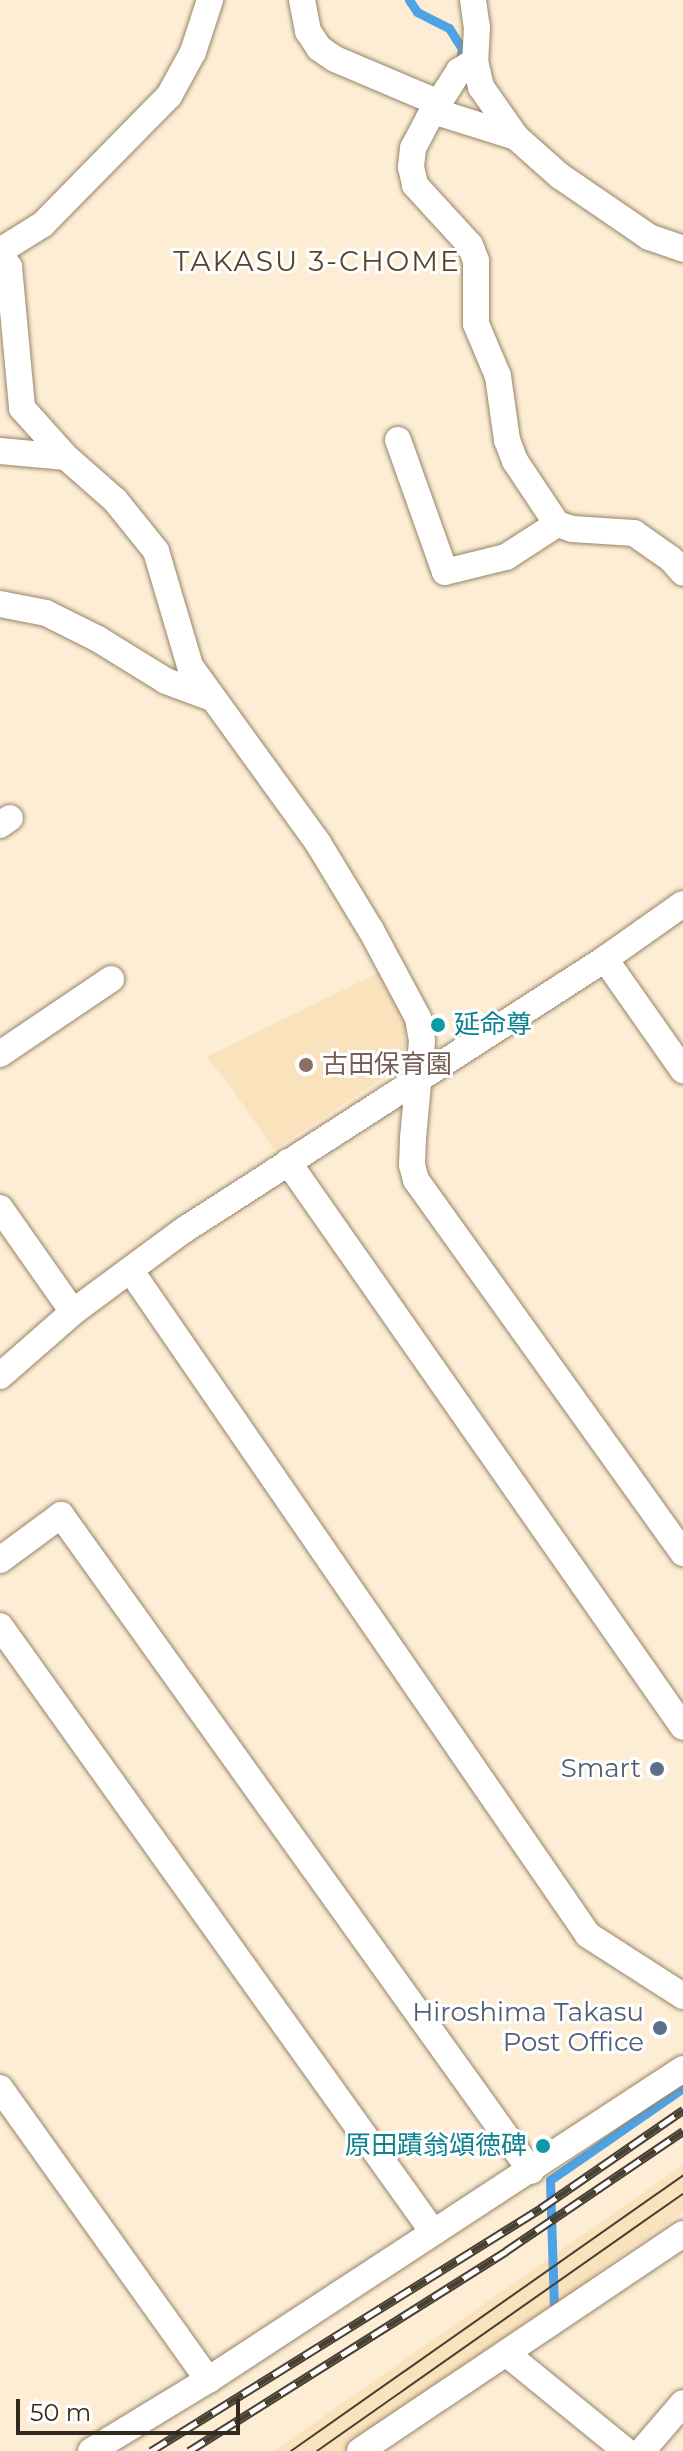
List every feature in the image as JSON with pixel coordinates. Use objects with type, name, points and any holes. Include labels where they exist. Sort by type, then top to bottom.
[{"type":"street","points":[[210,0],[193,52],[169,96],[43,224],[0,252],[9,267],[22,408],[66,457],[115,500],[156,551],[177,631],[190,666],[318,843],[371,930],[418,1018],[422,1041],[412,1151],[416,1180],[683,1553]]},
{"type":"street","points":[[302,0],[308,31],[319,48],[335,59],[427,98],[443,114],[516,137]]},
{"type":"street","points":[[473,0],[477,27],[475,61],[481,87],[516,137],[560,176],[649,237],[683,249]]},
{"type":"street","points":[[475,61],[459,71],[436,107],[413,148],[411,167],[415,185],[470,245],[476,261],[476,324],[498,376],[507,440],[530,487],[557,524],[572,529],[634,533],[671,559],[683,573]]},
{"type":"street","points":[[398,440],[445,572],[506,557],[557,524]]},
{"type":"street","points":[[0,451],[66,457]]},
{"type":"street","points":[[0,604],[46,613],[98,639],[166,681],[212,698]]},
{"type":"street","points":[[0,1376],[73,1312],[184,1230],[605,959],[683,904]]},
{"type":"street","points":[[605,959],[683,1070]]},
{"type":"street","points":[[0,1054],[111,979]]},
{"type":"street","points":[[288,1162],[683,1727]]},
{"type":"street","points":[[0,1208],[73,1312]]},
{"type":"street","points":[[131,1271],[588,1935],[683,1996]]},
{"type":"street","points":[[0,1560],[61,1515],[531,2171]]},
{"type":"street","points":[[0,1626],[433,2232]]},
{"type":"street","points":[[91,2451],[208,2380],[683,2069]]},
{"type":"street","points":[[0,2088],[208,2380]]},
{"type":"street","points":[[360,2451],[683,2234]]},
{"type":"street","points":[[507,2354],[626,2451]]},
{"type":"street","points":[[642,2451],[683,2403]]},
{"type":"shaded area","name":"古田保育園","points":[[384,970],[407,1023],[405,1048],[395,1070],[274,1150],[229,1084],[206,1057]]},
{"type":"shaded area","points":[[683,2165],[683,2212],[597,2272],[602,2280],[345,2451],[274,2451]]},
{"type":"waterway","points":[[409,0],[417,12],[449,28],[462,49],[459,64]]},
{"type":"waterway","points":[[554,2309],[550,2180],[683,2088]]},
{"type":"tram line","points":[[291,2451],[683,2175]]},
{"type":"tram line","points":[[317,2451],[683,2194]]},
{"type":"railway","points":[[151,2451],[541,2208],[683,2110]]},
{"type":"railway","points":[[189,2451],[506,2251],[683,2131]]},
{"type":"place","name":"延命尊","points":[[438,1025]]},
{"type":"place","name":"古田保育園","points":[[306,1065]]},
{"type":"place","name":"Smart","points":[[657,1769]]},
{"type":"place","name":"Hiroshima Takasu Post Office","points":[[660,2028]]},
{"type":"place","name":"原田蹟翁頌徳碑","points":[[543,2146]]},
{"type":"district","name":"TAKASU 3-CHOME","points":[[317,261]]}]
